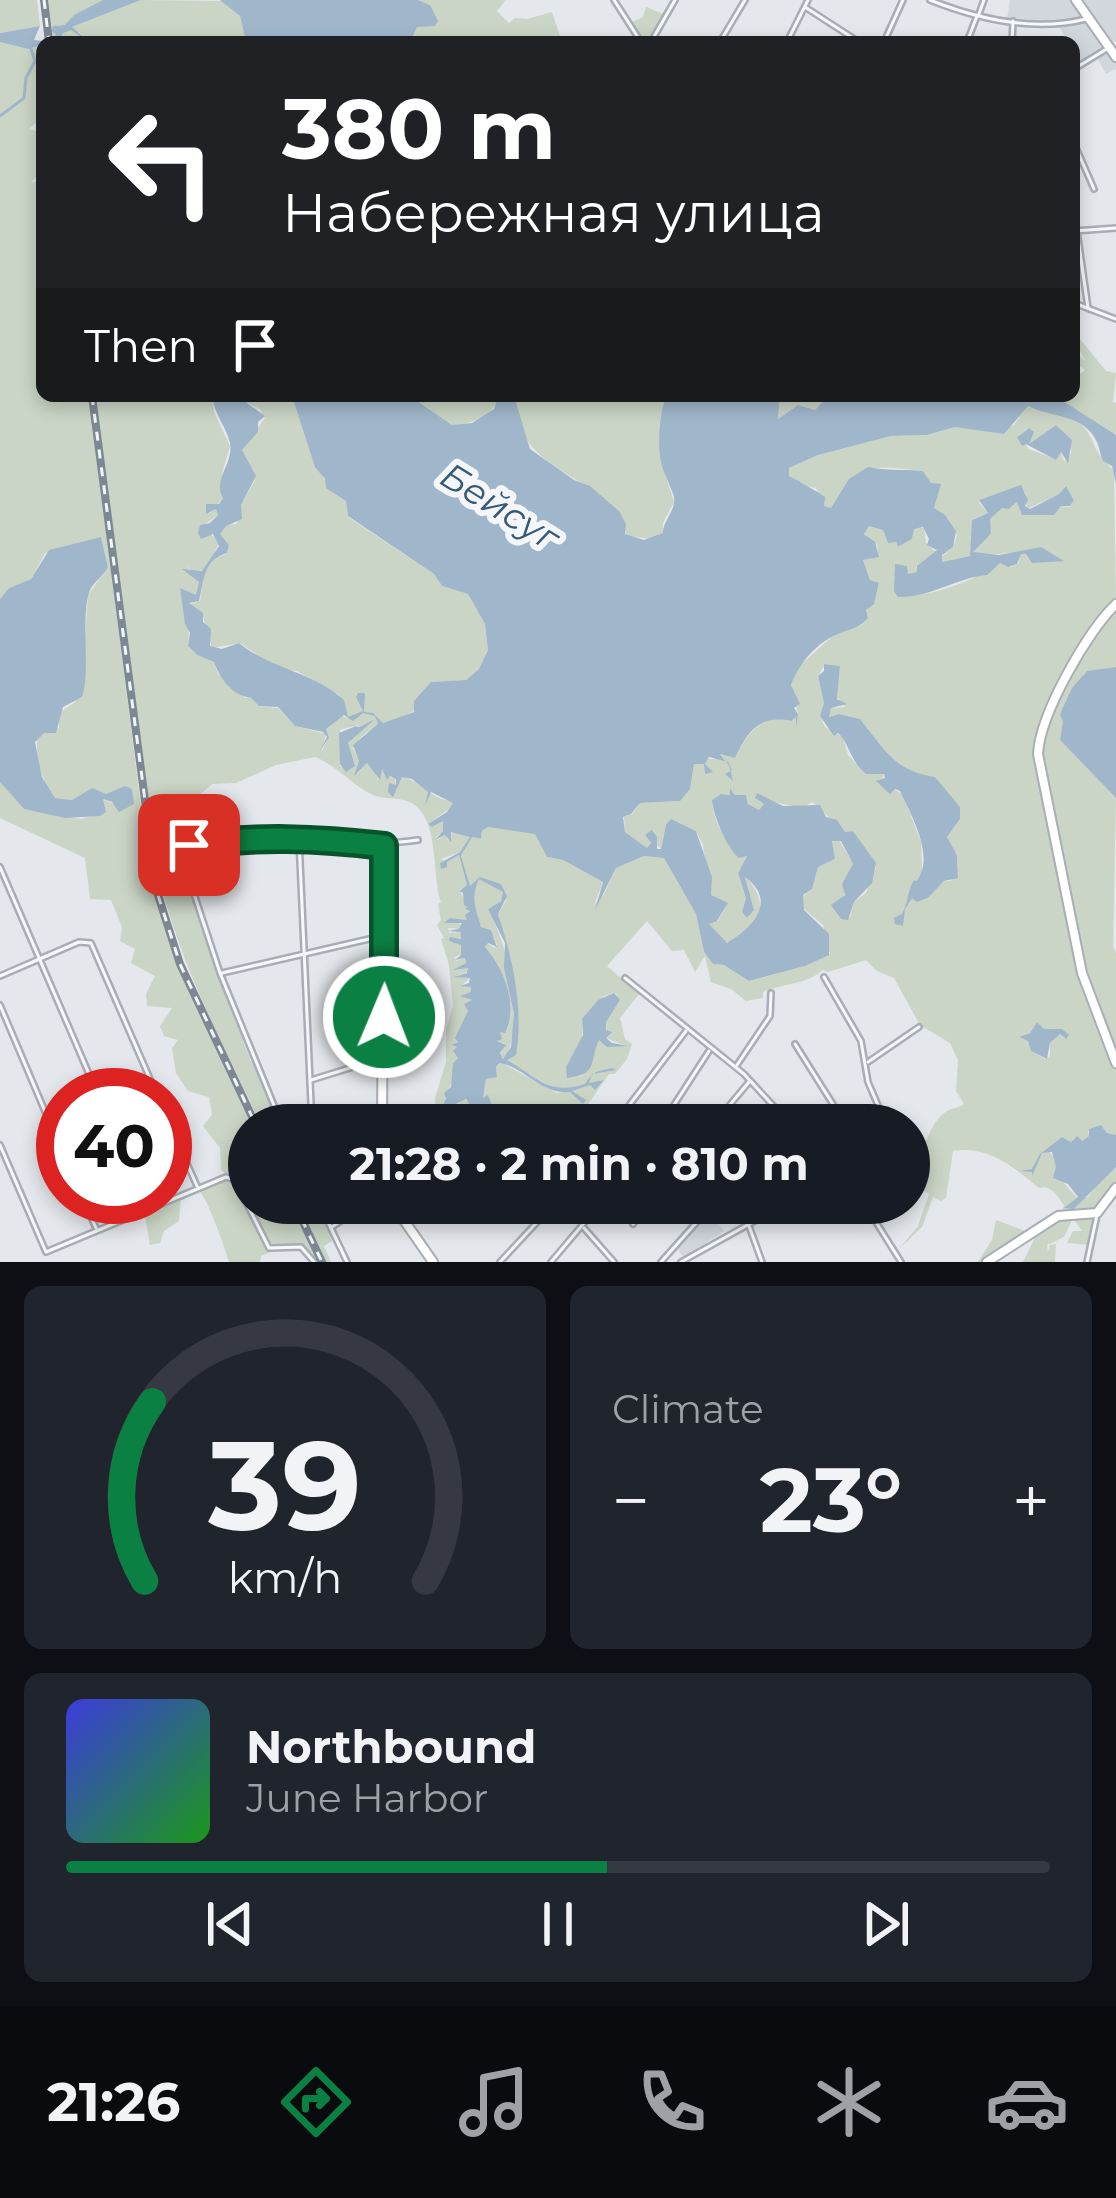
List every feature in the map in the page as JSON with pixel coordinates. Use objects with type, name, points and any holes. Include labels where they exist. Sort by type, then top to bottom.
[{"type":"main road","points":[[1076,0],[1113,45],[1116,57]]},
{"type":"main road","points":[[1116,604],[1081,648],[1043,728],[1038,754],[1082,973],[1116,1064]]},
{"type":"main road","points":[[383,1104],[384,846]]},
{"type":"main road","points":[[987,1262],[1060,1215],[1097,1213],[1116,1188]]},
{"type":"main road","points":[[407,1224],[433,1262]]},
{"type":"street","points":[[614,0],[637,36]]},
{"type":"street","points":[[654,36],[675,0]]},
{"type":"street","points":[[724,36],[745,0]]},
{"type":"street","points":[[790,36],[808,0]]},
{"type":"street","points":[[887,36],[903,0]]},
{"type":"street","points":[[930,0],[1013,21],[1052,24],[1089,18]]},
{"type":"street","points":[[969,36],[984,0]]},
{"type":"street","points":[[805,7],[850,36]]},
{"type":"street","points":[[1012,36],[1013,21]]},
{"type":"street","points":[[1080,65],[1113,45]]},
{"type":"street","points":[[1080,157],[1094,189]]},
{"type":"street","points":[[1080,231],[1116,228]]},
{"type":"street","points":[[1080,261],[1088,308]]},
{"type":"street","points":[[1080,305],[1116,319]]},
{"type":"street","points":[[299,837],[311,1104]]},
{"type":"street","points":[[274,1104],[220,973],[179,848],[246,838],[299,837],[384,846],[418,840]]},
{"type":"street","points":[[0,867],[86,1068]]},
{"type":"street","points":[[220,973],[385,936]]},
{"type":"street","points":[[0,976],[88,941],[145,1068]]},
{"type":"street","points":[[824,977],[861,1041],[877,1104]]},
{"type":"street","points":[[625,978],[736,1067],[772,1104]]},
{"type":"street","points":[[736,1067],[770,1016],[771,993]]},
{"type":"street","points":[[0,1005],[36,1090]]},
{"type":"street","points":[[867,1064],[919,1027]]},
{"type":"street","points":[[630,1104],[687,1030]]},
{"type":"street","points":[[796,1044],[833,1104]]},
{"type":"street","points":[[674,1104],[710,1048]]},
{"type":"street","points":[[310,1081],[384,1058]]},
{"type":"street","points":[[731,1104],[751,1081]]},
{"type":"street","points":[[0,1145],[46,1252],[114,1224]]},
{"type":"street","points":[[192,1176],[197,1188]]},
{"type":"street","points":[[192,1190],[221,1177],[233,1178],[269,1248],[301,1247],[314,1262]]},
{"type":"street","points":[[1088,1262],[1097,1213]]},
{"type":"street","points":[[94,1224],[97,1231]]},
{"type":"street","points":[[328,1224],[347,1262]]},
{"type":"street","points":[[330,1228],[336,1224]]},
{"type":"street","points":[[502,1261],[536,1224]]},
{"type":"street","points":[[661,1262],[695,1224]]},
{"type":"street","points":[[681,1262],[748,1224],[762,1262]]},
{"type":"street","points":[[877,1224],[901,1262]]},
{"type":"street","points":[[550,1262],[583,1226],[614,1262]]},
{"type":"shaded area","points":[[1010,0],[1075,0],[1088,17],[1058,23],[1007,19]]},
{"type":"shaded area","points":[[1078,0],[1116,0],[1116,41],[1110,45]]},
{"type":"shaded area","points":[[1089,19],[1116,60],[1116,69],[1106,74],[1096,56],[1080,65],[1080,36],[1064,36],[1059,25]]},
{"type":"shaded area","points":[[699,1224],[719,1224],[724,1231],[684,1257],[676,1248]]},
{"type":"green space","points":[[0,0],[37,0],[40,26],[0,33]]},
{"type":"green space","points":[[46,0],[103,0],[65,25],[57,25],[57,36],[52,36]]},
{"type":"green space","points":[[141,0],[223,1],[240,16],[245,36],[83,36],[76,32],[80,36],[62,36],[72,27]]},
{"type":"green space","points":[[418,0],[506,0],[497,11],[509,23],[552,12],[560,36],[413,36],[434,14],[430,5]]},
{"type":"green space","points":[[646,7],[666,15],[654,36],[639,36],[630,23],[643,17]]},
{"type":"green space","points":[[0,42],[36,47],[36,123],[29,129],[36,131],[36,177],[31,182],[36,182],[36,402],[90,402],[147,854],[179,964],[245,1104],[228,1104],[228,1175],[221,1170],[220,1148],[203,1126],[212,1115],[209,1097],[192,1092],[192,1068],[175,1068],[172,1048],[178,1040],[164,1036],[160,1026],[172,1008],[147,1006],[146,994],[155,976],[131,963],[135,949],[120,941],[122,927],[111,900],[90,899],[85,858],[0,818],[0,782],[24,809],[81,819],[106,812],[102,799],[116,805],[126,786],[106,794],[92,789],[72,800],[55,798],[37,751],[38,735],[59,728],[59,713],[75,702],[83,670],[88,595],[108,567],[101,537],[45,553],[31,579],[9,588],[0,599]]},
{"type":"green space","points":[[1080,339],[1106,371],[1116,373],[1116,435],[1062,402],[1080,402],[1080,374],[1085,370],[1080,356],[1085,361]]},
{"type":"green space","points":[[97,402],[213,402],[230,446],[222,473],[223,498],[208,514],[216,509],[218,515],[199,528],[203,538],[209,532],[219,543],[207,567],[227,554],[229,545],[219,534],[226,525],[237,524],[255,480],[242,450],[265,418],[247,402],[294,402],[318,468],[346,501],[348,517],[434,574],[442,586],[468,594],[485,624],[488,650],[479,669],[466,680],[431,682],[415,701],[414,711],[366,733],[353,748],[359,760],[357,774],[367,763],[378,781],[381,768],[387,777],[395,778],[396,789],[402,777],[452,801],[453,806],[428,824],[432,827],[443,821],[437,840],[446,835],[448,841],[452,832],[481,839],[488,827],[535,833],[547,857],[563,860],[603,882],[594,905],[616,868],[644,856],[664,858],[696,914],[704,952],[713,964],[724,965],[750,981],[830,954],[823,925],[804,909],[802,897],[812,889],[818,867],[835,859],[831,843],[838,839],[853,863],[839,912],[841,919],[850,917],[876,867],[853,831],[845,832],[812,802],[802,808],[755,798],[764,804],[759,810],[748,804],[746,795],[735,795],[731,789],[730,795],[712,800],[726,838],[742,857],[747,856],[738,873],[746,898],[742,912],[747,918],[754,910],[745,877],[760,905],[753,924],[733,942],[721,942],[716,950],[701,931],[710,921],[718,921],[726,907],[711,895],[703,845],[696,831],[671,819],[661,849],[654,832],[645,835],[651,843],[647,848],[625,832],[624,817],[640,803],[679,801],[690,788],[694,764],[724,759],[721,754],[735,758],[763,723],[789,721],[798,714],[791,685],[797,668],[835,634],[861,625],[874,603],[879,584],[870,580],[863,560],[878,557],[877,545],[864,533],[869,526],[883,530],[887,541],[898,547],[912,539],[914,528],[924,528],[926,543],[937,553],[924,560],[928,568],[921,564],[916,567],[918,572],[909,574],[895,565],[898,597],[910,597],[951,587],[1000,563],[1011,567],[1019,563],[1020,554],[972,552],[991,534],[989,519],[1002,507],[1009,509],[1017,502],[1020,512],[1054,515],[1060,506],[1070,507],[1074,499],[1066,486],[1027,509],[1021,486],[981,499],[988,513],[973,519],[970,556],[942,562],[939,559],[953,547],[957,536],[949,520],[934,508],[940,484],[931,484],[923,471],[867,470],[849,482],[831,509],[824,506],[816,488],[789,476],[789,468],[818,455],[891,436],[928,435],[955,427],[998,431],[1014,425],[1027,406],[1059,413],[1080,424],[1114,472],[1116,600],[1086,633],[1037,737],[1080,977],[1116,1068],[1116,1135],[1101,1125],[1088,1131],[1082,1141],[1062,1137],[1047,1150],[1078,1199],[1088,1197],[1116,1167],[1116,1186],[1100,1209],[1061,1214],[1064,1205],[1055,1193],[1039,1188],[1007,1163],[965,1150],[953,1151],[946,1198],[933,1197],[930,1205],[930,1131],[940,1116],[964,1104],[956,1091],[958,1060],[950,1043],[920,1025],[894,978],[866,960],[823,970],[746,1001],[711,982],[705,956],[695,972],[684,950],[672,951],[647,921],[607,966],[639,994],[620,1018],[625,1039],[632,1044],[615,1074],[609,1074],[588,1104],[492,1104],[488,1097],[483,1098],[486,1079],[497,1076],[496,1067],[502,1063],[557,1093],[573,1090],[544,1082],[500,1056],[505,1044],[497,1041],[510,1021],[510,998],[503,975],[485,947],[487,943],[497,945],[491,930],[481,927],[461,858],[469,839],[460,852],[441,859],[446,862],[459,854],[467,885],[459,890],[470,910],[468,920],[450,918],[462,925],[448,928],[449,933],[461,932],[461,939],[450,937],[461,945],[462,954],[456,961],[465,958],[461,967],[468,972],[456,976],[470,978],[462,985],[471,986],[471,993],[463,996],[472,1000],[465,1004],[469,1011],[458,1042],[451,1045],[457,1047],[458,1058],[453,1063],[453,1079],[443,1104],[435,1104],[453,1006],[444,938],[437,925],[441,902],[430,831],[418,808],[371,794],[315,757],[276,765],[236,783],[212,784],[195,799],[153,815],[159,850],[176,847],[246,1049],[271,1104],[251,1104],[172,923],[153,852]],"holes":[[[1056,425],[1071,439],[1071,453],[1064,462],[1061,452],[1056,459],[1022,446],[1018,436],[1028,428],[1029,444]],[[204,570],[200,601],[189,604],[202,613],[212,648],[240,643],[278,669],[297,671],[339,695],[348,718],[341,716],[326,729],[329,738],[321,752],[326,734],[295,726],[278,708],[245,698],[218,674],[214,662],[188,646],[180,588],[196,596],[199,582],[191,571]],[[825,664],[840,666],[837,697],[845,707],[831,708],[829,717],[839,714],[860,719],[901,765],[935,777],[960,819],[947,837],[957,855],[958,874],[928,898],[917,902],[912,897],[922,872],[921,842],[903,795],[881,780],[884,774],[866,774],[848,755],[843,737],[825,727],[820,716],[824,703],[818,676]],[[362,728],[347,745],[354,763],[350,770],[340,766],[340,730]],[[487,882],[501,884],[506,901],[498,914],[518,1006],[511,1058],[506,1057],[514,1022],[511,981],[488,909],[501,901],[503,892]],[[614,993],[606,1021],[607,1032],[611,1032],[606,1038],[626,1046],[598,1040],[582,1076],[571,1078],[566,1067],[582,1039],[582,1019],[604,996]],[[1036,1023],[1044,1029],[1062,1029],[1065,1039],[1060,1034],[1050,1043],[1050,1056],[1045,1059],[1019,1037],[1030,1033]]]},
{"type":"green space","points":[[419,402],[496,402],[481,418],[452,425]]},
{"type":"green space","points":[[515,402],[666,402],[661,462],[674,502],[663,533],[652,539],[627,536],[617,510],[537,452],[517,419]]},
{"type":"green space","points":[[779,402],[822,402],[815,410],[798,405],[778,419]]},
{"type":"green space","points":[[1116,609],[1116,667],[1084,673],[1060,740],[1116,798],[1116,1057],[1084,972],[1041,753],[1069,676]]},
{"type":"green space","points":[[228,1180],[228,1224],[255,1224],[266,1248],[276,1250],[261,1256],[260,1262],[229,1262],[200,1192],[192,1194]]},
{"type":"green space","points":[[1062,1216],[1094,1217],[1090,1245],[1067,1243],[1073,1231],[1082,1231],[1073,1218],[1064,1237],[1047,1245],[1048,1252],[1056,1244],[1055,1262],[1023,1262],[1035,1238],[1031,1233]]},
{"type":"green space","points":[[996,1220],[1028,1232],[986,1262],[978,1262],[992,1240]]},
{"type":"green space","points":[[146,1224],[174,1224],[164,1231],[160,1243],[150,1245]]},
{"type":"green space","points":[[257,1224],[302,1224],[321,1262],[302,1245],[268,1245]]},
{"type":"green space","points":[[308,1224],[325,1224],[332,1241],[324,1246],[331,1262],[326,1262]]},
{"type":"water","points":[[103,0],[141,0],[72,27],[82,36],[71,30],[62,36],[51,32],[53,26],[65,25]]},
{"type":"water","points":[[220,0],[418,0],[430,5],[438,21],[435,26],[417,27],[413,36],[245,36],[240,16]]},
{"type":"water","points":[[40,26],[36,47],[28,49],[0,42],[0,33]]},
{"type":"water","name":"Бейсуг","points":[[213,402],[247,402],[265,416],[242,450],[256,476],[241,505],[242,519],[220,534],[229,545],[227,553],[209,566],[199,601],[189,603],[203,613],[203,622],[211,629],[210,646],[222,649],[239,643],[319,683],[344,700],[348,717],[363,711],[356,697],[365,693],[364,712],[373,713],[383,723],[414,712],[414,701],[431,682],[466,680],[479,669],[488,650],[485,624],[468,594],[442,586],[434,574],[348,516],[346,501],[326,488],[315,467],[294,402],[419,402],[452,425],[472,423],[494,409],[496,402],[516,402],[530,449],[590,486],[619,511],[625,534],[644,540],[663,533],[674,502],[660,454],[664,402],[779,402],[778,419],[798,405],[815,410],[822,402],[1064,402],[1116,435],[1116,484],[1112,466],[1103,461],[1097,442],[1084,426],[1028,406],[1004,434],[955,427],[927,435],[891,436],[818,455],[789,468],[789,476],[825,497],[824,506],[831,508],[849,479],[868,467],[923,471],[931,483],[941,484],[934,508],[956,531],[953,547],[942,555],[942,562],[970,556],[972,520],[988,513],[979,500],[1021,485],[1028,500],[1025,506],[1030,509],[1066,486],[1074,500],[1054,515],[1022,515],[1017,502],[1002,508],[990,519],[991,534],[973,552],[999,555],[1041,547],[1064,561],[1032,563],[1021,554],[1017,564],[1000,563],[987,575],[898,597],[895,564],[907,566],[908,574],[917,572],[917,566],[937,550],[927,545],[923,527],[914,529],[912,539],[898,547],[896,542],[888,543],[883,530],[869,526],[864,534],[875,542],[879,557],[863,560],[870,580],[879,583],[874,604],[866,610],[865,621],[826,640],[800,668],[791,685],[800,704],[794,708],[798,714],[796,727],[796,717],[763,723],[744,740],[735,758],[709,757],[705,764],[713,772],[705,774],[704,764],[694,764],[690,789],[680,801],[640,803],[623,817],[625,832],[647,848],[651,843],[645,835],[652,830],[657,849],[661,849],[671,819],[696,831],[712,877],[711,895],[728,903],[717,921],[709,924],[727,943],[752,923],[761,905],[755,886],[745,877],[754,910],[747,918],[742,912],[746,898],[738,873],[747,856],[739,858],[730,847],[712,800],[730,795],[730,788],[735,795],[746,795],[748,804],[759,810],[764,804],[755,798],[757,793],[783,806],[820,805],[826,817],[837,820],[845,832],[853,831],[876,863],[872,883],[854,902],[848,920],[841,919],[831,905],[845,895],[842,884],[853,864],[841,841],[832,841],[835,859],[818,867],[812,889],[803,895],[804,910],[829,934],[829,955],[749,981],[724,965],[713,964],[704,952],[696,914],[664,858],[644,856],[616,868],[595,910],[603,882],[563,860],[547,857],[535,834],[488,827],[481,839],[472,837],[461,856],[470,886],[480,877],[501,884],[507,896],[498,914],[512,967],[519,1020],[516,1055],[507,1060],[561,1088],[585,1084],[591,1076],[589,1083],[604,1080],[595,1090],[590,1085],[572,1091],[586,1100],[583,1104],[570,1092],[551,1089],[500,1063],[497,1077],[486,1079],[483,1098],[488,1095],[492,1104],[468,1104],[466,1099],[443,1104],[458,1058],[453,1051],[457,1047],[451,1045],[458,1042],[455,1038],[468,1011],[464,1004],[472,1000],[460,996],[471,992],[471,987],[460,986],[470,978],[454,977],[467,973],[468,968],[453,970],[466,963],[465,958],[455,960],[461,955],[461,945],[449,941],[450,937],[461,939],[461,932],[447,931],[459,929],[462,923],[444,923],[450,918],[467,920],[470,911],[459,891],[467,885],[459,855],[447,867],[441,869],[440,863],[460,852],[470,837],[451,832],[451,842],[445,835],[435,840],[443,831],[443,821],[432,827],[428,824],[453,803],[431,792],[425,806],[428,792],[412,779],[402,777],[393,797],[389,783],[396,785],[396,779],[390,776],[387,780],[382,769],[380,780],[367,763],[354,776],[359,761],[353,745],[378,724],[375,716],[363,713],[353,721],[344,715],[326,729],[329,738],[319,752],[327,737],[323,732],[295,726],[278,707],[259,706],[238,694],[214,662],[188,646],[190,633],[180,588],[196,595],[199,582],[182,569],[202,571],[219,546],[213,534],[201,539],[198,533],[200,525],[218,515],[216,509],[206,514],[206,504],[219,504],[223,498],[220,484],[230,451]],"holes":[[[479,879],[503,892],[501,901],[488,909],[505,943],[504,968],[514,1013],[511,1047],[503,1059],[500,1053],[506,1045],[497,1041],[509,1022],[510,998],[503,975],[485,947],[488,943],[497,947],[491,930],[481,927],[474,898]]]},
{"type":"water","points":[[1056,425],[1072,440],[1068,463],[1061,452],[1056,460],[1022,446],[1017,437],[1029,428],[1034,432],[1029,444]]},
{"type":"water","points":[[101,537],[108,567],[87,600],[82,697],[63,707],[56,733],[44,733],[35,742],[42,777],[55,798],[72,800],[92,788],[106,794],[125,786],[132,789],[134,804],[119,812],[103,799],[106,812],[100,816],[65,818],[24,809],[0,782],[0,599],[9,588],[31,579],[49,550]]},
{"type":"water","points":[[824,664],[840,666],[837,699],[847,704],[831,708],[829,717],[839,714],[860,719],[892,757],[910,770],[935,777],[960,807],[960,819],[947,837],[957,855],[958,878],[944,881],[928,898],[917,902],[912,898],[903,926],[895,924],[894,918],[902,914],[923,864],[918,831],[900,791],[890,794],[876,781],[885,778],[884,774],[866,774],[842,737],[834,736],[820,716],[824,703],[818,676]]},
{"type":"water","points":[[1116,667],[1116,798],[1060,740],[1060,714],[1072,688],[1087,671]]},
{"type":"water","points":[[375,719],[348,743],[355,766],[346,772],[340,764],[339,733]]},
{"type":"water","points":[[614,993],[620,1000],[606,1022],[606,1030],[612,1032],[606,1038],[628,1046],[607,1047],[599,1040],[589,1070],[567,1078],[566,1067],[583,1035],[582,1019],[598,1000]]},
{"type":"water","points":[[1037,1022],[1044,1029],[1062,1029],[1069,1035],[1066,1039],[1060,1034],[1050,1043],[1047,1059],[1019,1037],[1030,1033]]},
{"type":"water","points":[[1101,1125],[1116,1135],[1116,1167],[1074,1209],[1064,1208],[1078,1197],[1068,1184],[1053,1178],[1052,1152],[1042,1153],[1032,1176],[1032,1172],[1020,1171],[1032,1169],[1040,1154],[1062,1137],[1071,1142],[1077,1136],[1082,1141],[1089,1129]]},
{"type":"waterway","points":[[0,116],[24,98],[26,78],[35,61],[31,49]]},
{"type":"railway","points":[[44,0],[48,36]]},
{"type":"railway","points":[[93,402],[157,892],[180,964],[246,1104]]},
{"type":"railway","points":[[304,1224],[322,1262]]},
{"type":"route","points":[[189,845],[299,837],[384,846],[384,1017]]}]
